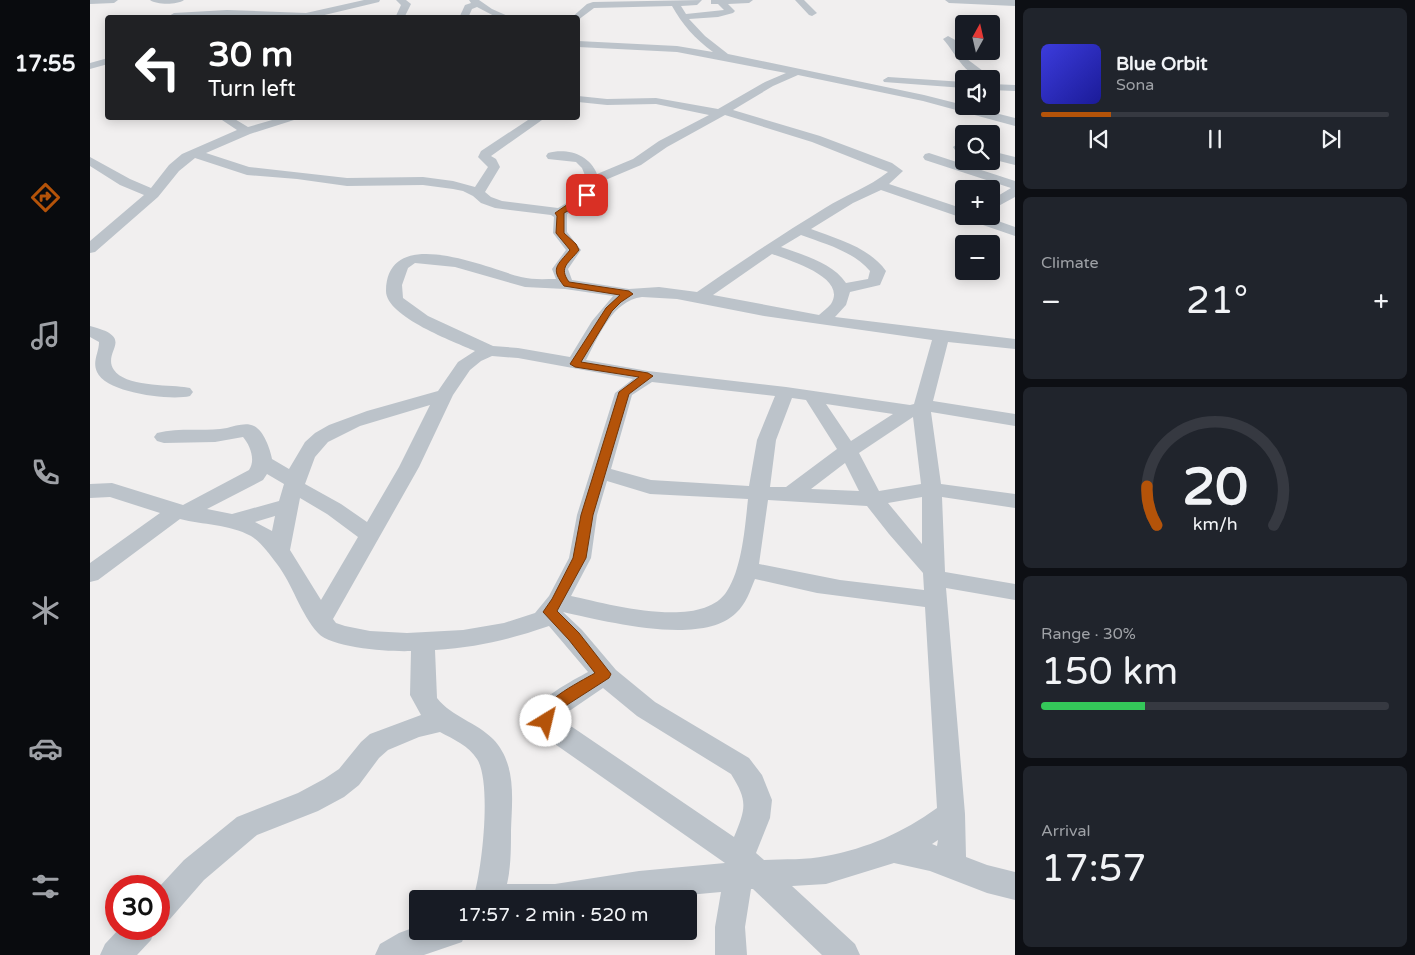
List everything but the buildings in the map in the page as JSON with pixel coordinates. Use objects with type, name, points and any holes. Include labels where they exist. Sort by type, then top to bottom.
[{"type":"street","points":[[90,2],[114,0]]},
{"type":"street","points":[[154,0],[181,0]]},
{"type":"street","points":[[175,15],[176,7],[181,0]]},
{"type":"street","points":[[311,15],[376,0]]},
{"type":"street","points":[[400,0],[406,4],[400,15]]},
{"type":"street","points":[[579,15],[590,6],[624,2],[676,4],[698,1],[749,0]]},
{"type":"street","points":[[798,0],[812,14]]},
{"type":"street","points":[[948,0],[1010,2]]},
{"type":"street","points":[[464,15],[468,7],[475,2],[500,15]]},
{"type":"street","points":[[682,16],[718,14],[730,11],[721,2]]},
{"type":"street","points":[[264,15],[272,4]]},
{"type":"street","points":[[676,4],[695,34],[709,46],[731,58]]},
{"type":"street","points":[[335,10],[344,15]]},
{"type":"street","points":[[195,15],[215,13],[247,15]]},
{"type":"street","points":[[948,39],[953,42],[963,61],[974,70]]},
{"type":"street","points":[[580,44],[677,49],[731,58],[794,73],[955,105]]},
{"type":"street","points":[[90,66],[105,62]]},
{"type":"street","points":[[593,181],[637,162],[662,144],[769,84],[794,73]]},
{"type":"street","points":[[828,80],[902,81],[955,84]]},
{"type":"street","points":[[1000,86],[1015,88]]},
{"type":"street","points":[[580,100],[607,102],[656,101],[721,112],[816,139],[894,168],[897,171],[896,174],[880,185],[848,200],[770,248],[699,298]]},
{"type":"street","points":[[993,115],[1015,122]]},
{"type":"street","points":[[229,120],[246,131]]},
{"type":"street","points":[[90,249],[153,194],[174,168],[192,153],[246,131],[283,120]]},
{"type":"street","points":[[478,193],[494,167],[492,162],[484,157],[485,154],[535,120]]},
{"type":"street","points":[[192,153],[246,171],[297,175],[347,182],[437,182],[467,188],[478,193],[486,200],[500,205],[545,209],[559,213],[580,201],[591,188],[593,181],[587,165],[583,161],[568,156],[552,156]]},
{"type":"street","points":[[1000,157],[1015,161]]},
{"type":"street","points":[[929,158],[1015,185]]},
{"type":"street","points":[[90,161],[125,182],[153,194]]},
{"type":"street","points":[[880,185],[955,211]]},
{"type":"street","points":[[1000,200],[1015,191]]},
{"type":"street","points":[[559,213],[561,215],[560,233],[573,246],[574,250],[559,268],[559,275],[567,284]]},
{"type":"street","points":[[995,225],[1015,232]]},
{"type":"street","points":[[800,230],[845,247],[866,258],[878,271],[875,282],[862,286],[842,288]]},
{"type":"street","points":[[770,248],[819,267],[834,278],[842,288],[839,305],[824,319]]},
{"type":"street","points":[[1015,344],[941,337],[664,293],[629,294],[567,284],[527,283],[446,261],[413,259],[405,261],[400,266],[394,284],[394,296],[398,304],[439,328],[490,351],[518,353],[648,376],[1015,420]]},
{"type":"street","points":[[575,364],[609,310],[618,300],[629,294]]},
{"type":"street","points":[[90,331],[106,337],[109,346],[103,363],[106,373],[116,382],[142,388],[184,392]]},
{"type":"street","points":[[941,337],[918,408],[932,489],[935,583],[951,814],[951,864]]},
{"type":"street","points":[[320,620],[410,467],[444,395],[464,366],[475,357],[490,351]]},
{"type":"street","points":[[90,491],[112,490],[180,512],[231,522],[258,531],[272,542],[291,567],[320,620],[328,629],[342,635],[370,640],[423,641],[470,638],[505,632],[543,619],[553,607],[580,558],[587,515],[624,392],[648,376]]},
{"type":"street","points":[[553,607],[650,620],[682,621],[709,617],[728,606],[741,587],[746,569],[751,549],[763,455],[786,392]]},
{"type":"street","points":[[279,552],[288,506],[304,459],[320,439],[351,424],[444,395]]},
{"type":"street","points":[[812,396],[848,451],[873,499],[935,583]]},
{"type":"street","points":[[792,493],[848,451],[918,408]]},
{"type":"street","points":[[90,574],[180,512],[253,478],[261,470],[263,463],[257,442],[247,430],[215,436],[164,436]]},
{"type":"street","points":[[263,463],[370,535]]},
{"type":"street","points":[[600,472],[650,487],[792,493],[873,499],[932,489],[1015,501]]},
{"type":"street","points":[[231,522],[288,506]]},
{"type":"street","points":[[746,569],[838,589],[935,583],[972,583],[1015,592]]},
{"type":"street","points":[[553,607],[604,674],[646,709],[740,766],[752,784],[758,800],[756,818],[746,869],[730,927],[731,955]]},
{"type":"street","points":[[423,641],[423,695],[426,704],[442,721],[471,737],[484,748],[495,769],[499,788],[494,883],[488,899],[554,898],[746,869],[826,870],[894,850],[922,835],[951,814]]},
{"type":"street","points":[[604,674],[551,708],[546,715],[546,721],[551,727],[746,869],[844,955]]},
{"type":"street","points":[[170,897],[194,870],[247,826],[308,802],[334,788],[349,776],[378,742],[416,727],[442,721]]},
{"type":"street","points":[[894,850],[914,852],[951,864],[987,879],[1015,886]]},
{"type":"street","points":[[116,955],[130,940]]},
{"type":"street","points":[[391,955],[410,944],[423,940]]},
{"type":"route","points":[[546,721],[546,715],[551,708],[604,674],[562,623],[549,612],[557,602],[580,558],[587,515],[624,392],[648,376],[575,364],[609,310],[618,300],[629,294],[567,284],[559,275],[559,268],[572,255],[574,250],[573,246],[560,233],[561,215],[559,213],[587,195]]}]
